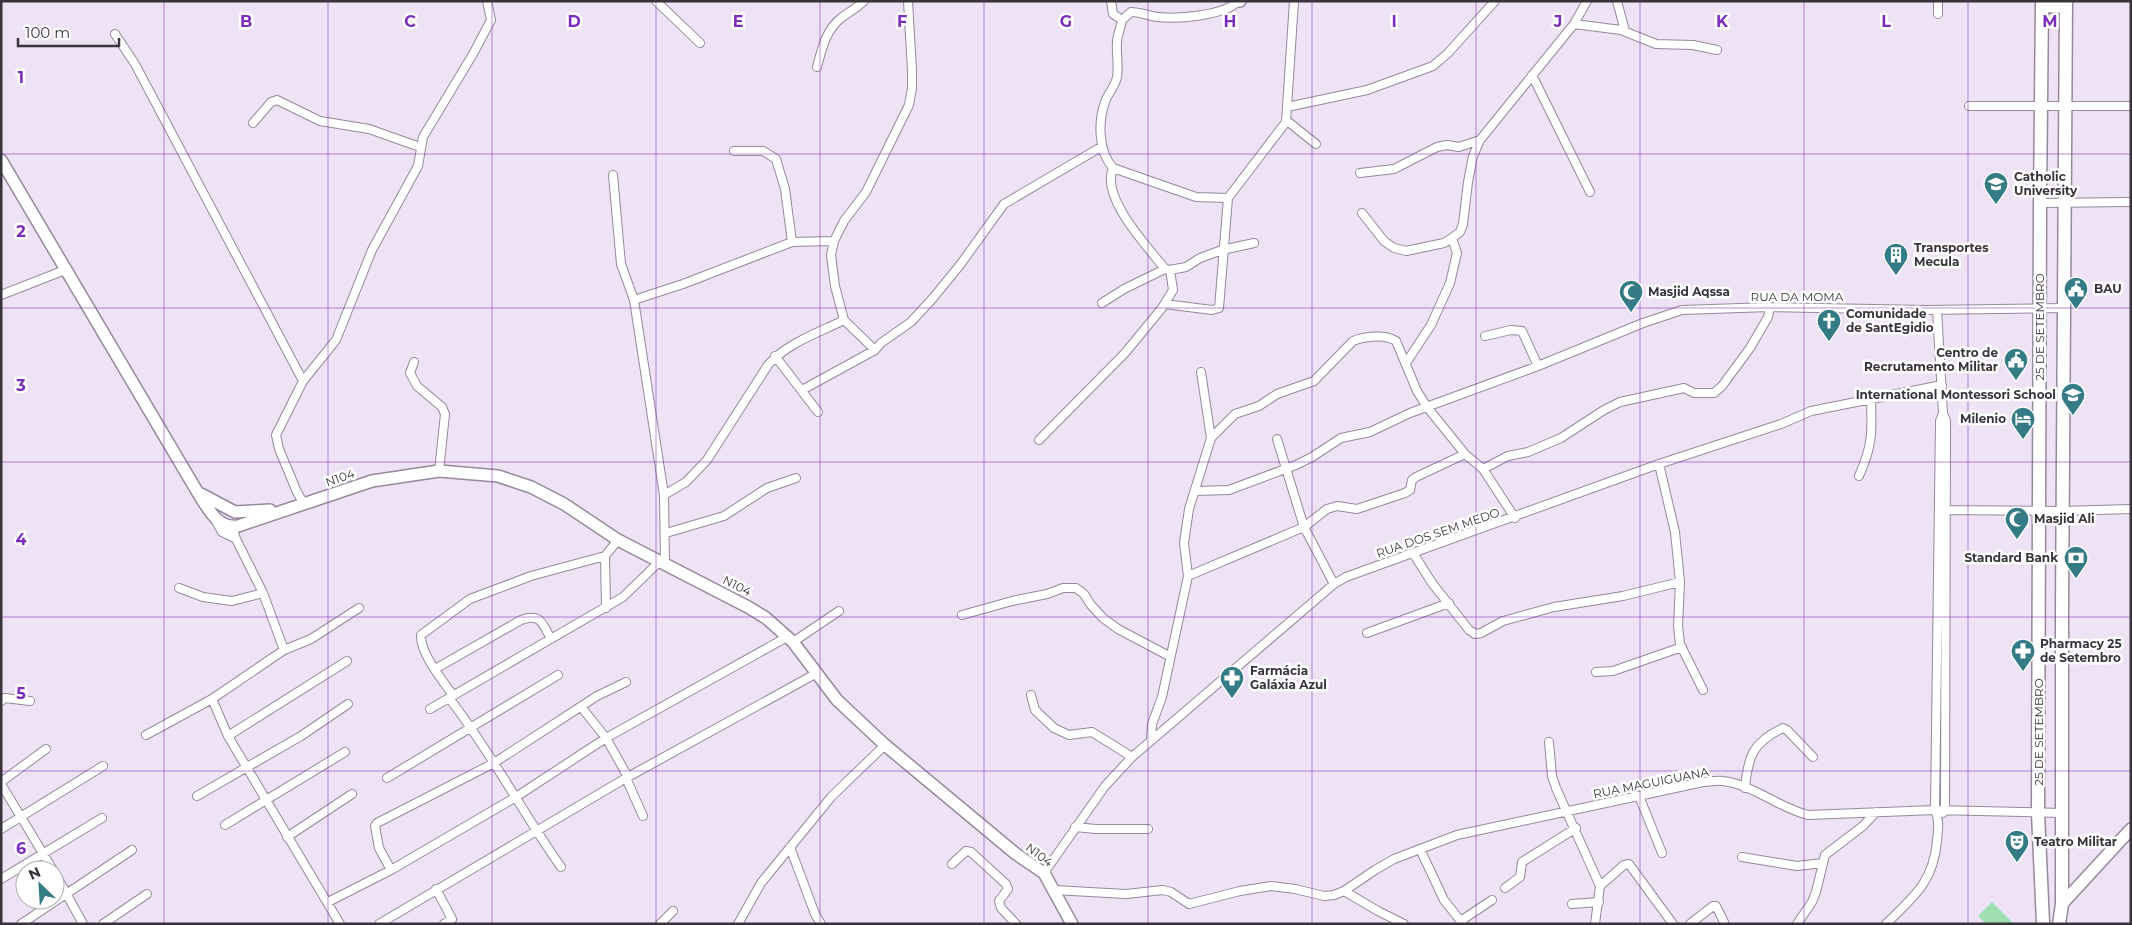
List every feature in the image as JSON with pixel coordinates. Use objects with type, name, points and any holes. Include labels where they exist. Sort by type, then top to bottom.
[{"type":"main road","points":[[2042,4],[2066,4]]},
{"type":"main road","name":"25 DE SETEMBRO","points":[[2042,4],[2038,715],[2038,813],[2042,923]]},
{"type":"main road","name":"25 DE SETEMBRO","points":[[2057,924],[2062,904],[2061,713],[2066,4]]},
{"type":"main road","points":[[2040,408],[2063,409]]},
{"type":"main road","points":[[2040,612],[2062,611]]},
{"type":"main road","points":[[2038,715],[2061,713]]},
{"type":"main road","points":[[2042,923],[2062,904]]},
{"type":"main road","points":[[2042,923],[2052,922],[2057,924]]},
{"type":"street","points":[[304,504],[279,449],[276,435],[303,381],[336,340],[372,250],[418,166],[423,137],[491,20],[487,1]]},
{"type":"street","points":[[656,1],[700,43]]},
{"type":"street","points":[[816,67],[824,41],[830,31],[840,19],[864,1]]},
{"type":"street","points":[[875,350],[844,320],[835,286],[831,255],[834,241],[844,220],[866,192],[909,105],[912,88],[912,70],[908,1]]},
{"type":"street","points":[[1111,1],[1112,14],[1122,20]]},
{"type":"street","points":[[1228,198],[1196,198],[1112,168],[1106,161],[1101,148],[1102,115],[1105,102],[1117,80],[1117,39],[1121,33],[1122,20],[1131,12],[1154,17],[1179,17],[1228,9],[1238,1]]},
{"type":"street","points":[[1165,304],[1212,310],[1219,308],[1222,250],[1228,198],[1242,182],[1286,120],[1294,1]]},
{"type":"street","points":[[1287,107],[1367,90],[1433,66],[1448,54],[1495,1]]},
{"type":"street","points":[[1362,213],[1384,241],[1394,248],[1406,251],[1444,243],[1460,232],[1463,224],[1473,156],[1480,140],[1574,24],[1587,1]]},
{"type":"street","points":[[1617,1],[1625,31]]},
{"type":"street","points":[[1938,1],[1938,14]]},
{"type":"street","points":[[1574,24],[1625,31],[1656,44],[1698,46],[1717,50]]},
{"type":"street","points":[[115,34],[135,64],[303,381]]},
{"type":"street","points":[[1532,75],[1590,192]]},
{"type":"street","points":[[253,123],[271,102],[277,100],[320,121],[369,129],[420,147]]},
{"type":"street","points":[[1969,106],[2131,106]]},
{"type":"street","points":[[1286,120],[1316,144]]},
{"type":"street","points":[[1360,173],[1394,169],[1437,147],[1447,145],[1459,147],[1480,140]]},
{"type":"street","points":[[802,390],[875,350],[880,343],[911,322],[960,265],[1004,204],[1101,148]]},
{"type":"street","points":[[734,151],[763,151],[776,159],[785,190],[792,242]]},
{"type":"street","points":[[1,160],[222,532],[236,539]]},
{"type":"street","points":[[1039,440],[1125,353],[1165,304],[1173,290],[1167,269],[1133,228],[1114,198],[1109,177],[1112,168]]},
{"type":"street","points":[[430,709],[606,608],[623,597],[662,563],[666,533],[664,494],[634,300],[621,264],[612,175]]},
{"type":"street","points":[[2040,203],[2131,202]]},
{"type":"street","points":[[1406,363],[1431,325],[1450,283],[1457,253],[1452,238]]},
{"type":"street","points":[[634,300],[683,284],[792,242],[834,241]]},
{"type":"street","points":[[1102,303],[1124,289],[1167,269],[1186,267],[1200,258],[1254,242]]},
{"type":"street","points":[[1,295],[65,270]]},
{"type":"street","points":[[1483,469],[1508,456],[1528,452],[1562,438],[1604,410],[1620,402],[1684,388],[1694,393],[1714,393],[1722,386],[1750,348],[1768,317],[1770,307]]},
{"type":"street","name":"RUA DA MOMA","points":[[1195,491],[1229,490],[1312,457],[1341,438],[1370,432],[1396,419],[1538,366],[1643,323],[1682,310],[1770,307],[1937,310],[2064,308]]},
{"type":"street","points":[[1886,924],[1921,889],[1932,868],[1939,818],[1945,811],[1943,443],[1940,421],[1943,412],[1937,310]]},
{"type":"street","points":[[664,494],[686,482],[707,460],[775,356],[786,348],[844,320]]},
{"type":"street","points":[[1486,336],[1511,330],[1522,331],[1538,366]]},
{"type":"street","points":[[1211,438],[1235,414],[1259,406],[1277,394],[1314,381],[1354,341],[1361,337],[1391,338],[1396,341],[1417,391],[1427,407],[1465,454],[1483,469],[1515,518]]},
{"type":"street","points":[[775,356],[818,412]]},
{"type":"street","points":[[414,362],[410,373],[417,386],[442,407],[446,414],[439,470]]},
{"type":"street","points":[[1151,739],[1152,724],[1162,697],[1169,656],[1188,576],[1184,543],[1189,509],[1211,438],[1201,372]]},
{"type":"street","name":"RUA DOS SEM MEDO","points":[[1044,872],[1105,786],[1132,757],[1334,584],[1346,577],[1515,518],[1659,464],[1781,424],[1811,411],[1942,385]]},
{"type":"street","points":[[1859,476],[1869,454],[1871,444],[1871,399]]},
{"type":"street","points":[[1277,439],[1304,527],[1334,584]]},
{"type":"street","points":[[1188,576],[1304,527],[1326,509],[1337,506],[1357,509],[1405,493],[1410,490],[1412,480],[1416,477],[1465,454]]},
{"type":"street","points":[[1659,464],[1674,532],[1680,582],[1678,626],[1682,647],[1703,690]]},
{"type":"street","name":"N104","points":[[232,526],[289,510],[372,481],[439,470],[498,476],[531,487],[564,504],[618,540],[748,606],[766,618],[790,640],[837,700],[885,745],[1016,854],[1044,872],[1072,924]]},
{"type":"street","points":[[666,533],[724,516],[767,488],[796,478]]},
{"type":"street","name":"N104","points":[[198,493],[235,512],[289,510]]},
{"type":"street","points":[[1943,510],[2062,511],[2131,509]]},
{"type":"street","points":[[1939,818],[1935,810],[1943,510]]},
{"type":"street","points":[[214,516],[224,524],[232,526],[236,539],[263,593],[284,650]]},
{"type":"street","points":[[561,867],[535,831],[473,728],[451,697],[421,642],[421,635],[470,599],[531,576],[605,556],[618,540]]},
{"type":"street","points":[[1413,553],[1432,583],[1469,630],[1478,634],[1503,621],[1554,607],[1623,596],[1680,582]]},
{"type":"street","points":[[605,556],[606,608]]},
{"type":"street","points":[[179,588],[203,597],[232,601],[263,593]]},
{"type":"street","points":[[962,615],[1012,601],[1047,594],[1063,588],[1076,588],[1084,594],[1103,618],[1118,630],[1169,656]]},
{"type":"street","points":[[1367,633],[1449,604]]},
{"type":"street","points":[[146,735],[212,698],[284,650],[311,639],[359,608]]},
{"type":"street","points":[[328,902],[391,870],[516,797],[606,738],[790,640],[840,611]]},
{"type":"street","points":[[435,669],[531,616],[536,617],[543,624],[551,639]]},
{"type":"street","points":[[1596,672],[1636,664],[1644,658],[1682,647]]},
{"type":"street","points":[[228,736],[346,661]]},
{"type":"street","points":[[379,924],[627,777],[817,673]]},
{"type":"street","points":[[387,778],[473,728],[558,675]]},
{"type":"street","points":[[391,870],[378,848],[375,826],[377,823],[494,763],[582,708],[597,696],[626,682]]},
{"type":"street","points":[[1032,695],[1035,710],[1054,728],[1068,735],[1092,732],[1132,757]]},
{"type":"street","points":[[1,701],[5,698],[30,702]]},
{"type":"street","points":[[212,698],[228,736],[340,924]]},
{"type":"street","points":[[197,796],[248,769],[348,704]]},
{"type":"street","points":[[582,708],[606,738],[627,777],[643,816]]},
{"type":"street","points":[[1745,788],[1749,760],[1754,749],[1763,739],[1783,728],[1813,758]]},
{"type":"street","points":[[1548,742],[1552,776],[1566,812],[1576,828],[1600,886],[1595,924]]},
{"type":"street","points":[[738,924],[761,883],[832,796],[885,745]]},
{"type":"street","points":[[46,749],[1,783],[47,860]]},
{"type":"street","points":[[225,825],[346,752]]},
{"type":"street","points":[[1,829],[103,766]]},
{"type":"street","name":"RUA MAGUIGUANA","points":[[1344,891],[1381,866],[1457,835],[1704,782],[1723,781],[1745,788],[1793,812],[1808,815],[1935,810],[2062,813]]},
{"type":"street","points":[[287,837],[352,794]]},
{"type":"street","points":[[1639,796],[1662,854]]},
{"type":"street","points":[[1796,924],[1812,902],[1822,877],[1823,863],[1828,852],[1863,826],[1876,812]]},
{"type":"street","points":[[1,880],[102,818]]},
{"type":"street","points":[[1075,827],[1148,829]]},
{"type":"street","points":[[1505,888],[1520,877],[1522,862],[1576,828]]},
{"type":"street","points":[[2062,904],[2131,829]]},
{"type":"street","points":[[790,848],[821,924]]},
{"type":"street","points":[[1420,849],[1444,900],[1463,922],[1492,900]]},
{"type":"street","points":[[21,924],[132,850]]},
{"type":"street","points":[[952,864],[966,851],[972,852],[1006,884],[1008,889],[999,901],[1001,908],[1016,924]]},
{"type":"street","points":[[1742,857],[1797,866],[1823,863]]},
{"type":"street","points":[[1600,886],[1624,865],[1629,864],[1673,924]]},
{"type":"street","points":[[1054,890],[1126,894],[1164,890],[1171,892],[1189,904],[1240,891],[1271,886],[1295,889],[1324,896],[1344,891],[1378,912],[1404,924]]},
{"type":"street","points":[[436,889],[452,919],[444,924]]},
{"type":"street","points":[[65,891],[83,924]]},
{"type":"street","points":[[103,924],[146,894]]},
{"type":"street","points":[[1572,904],[1599,902]]},
{"type":"street","points":[[1690,924],[1713,906],[1716,906],[1720,911],[1724,922]]},
{"type":"street","points":[[660,924],[673,911]]},
{"type":"green space","points":[[1992,902],[2014,924],[1986,924],[1978,916]]},
{"type":"place","name":"Catholic University","points":[[1996,205]]},
{"type":"place","name":"Transportes Mecula","points":[[1896,276]]},
{"type":"place","name":"BAU","points":[[2076,310]]},
{"type":"place","name":"Masjid Aqssa","points":[[1631,313]]},
{"type":"place","name":"Comunidade de SantEgidio","points":[[1829,342]]},
{"type":"place","name":"Centro de Recrutamento Militar","points":[[2016,381]]},
{"type":"place","name":"International Montessori School","points":[[2073,416]]},
{"type":"place","name":"Milenio","points":[[2023,440]]},
{"type":"place","name":"Masjid Ali","points":[[2017,540]]},
{"type":"place","name":"Standard Bank","points":[[2076,579]]},
{"type":"place","name":"Pharmacy 25 de Setembro","points":[[2023,672]]},
{"type":"place","name":"Farmácia Galáxia Azul","points":[[1232,699]]},
{"type":"place","name":"Teatro Militar","points":[[2017,863]]}]
